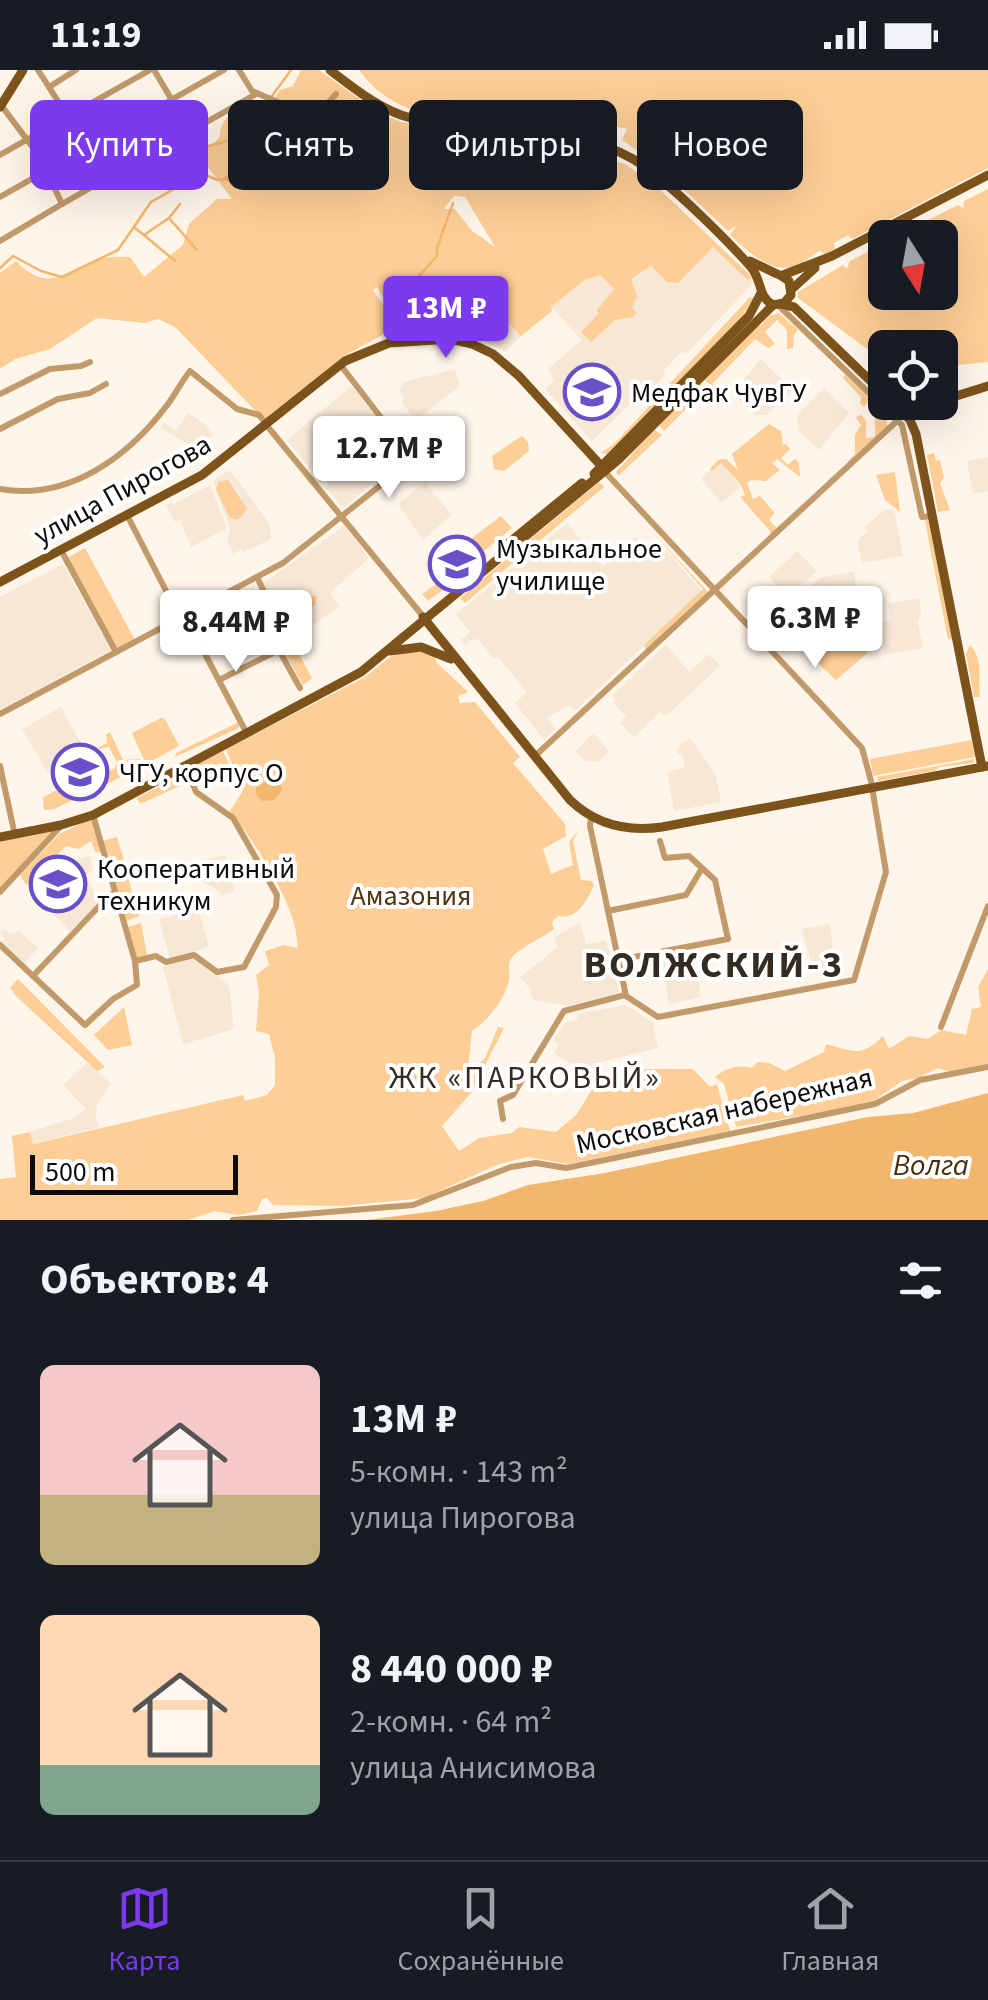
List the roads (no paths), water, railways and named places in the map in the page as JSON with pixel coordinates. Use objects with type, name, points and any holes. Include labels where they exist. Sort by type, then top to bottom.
[{"type":"main road","points":[[1,106],[23,70]]},
{"type":"main road","points":[[333,70],[376,103],[410,117],[581,140],[618,152],[666,185],[750,266],[761,290],[779,306],[794,308],[868,377]]},
{"type":"main road","points":[[346,80],[411,113],[574,135],[622,150],[663,178],[751,262],[788,279],[796,306],[868,376]]},
{"type":"main road","points":[[603,468],[749,316],[767,277],[799,271],[832,256],[988,175]]},
{"type":"main road","points":[[0,836],[92,813],[244,730],[351,679],[603,468],[832,256]]},
{"type":"main road","name":"улица Пирогова","points":[[0,584],[203,476],[343,364],[384,346],[428,340],[484,350],[511,370],[603,468]]},
{"type":"main road","points":[[958,393],[985,385]]},
{"type":"main road","points":[[914,420],[921,451]]},
{"type":"main road","points":[[424,617],[458,664],[566,793],[589,814],[616,826],[653,827],[984,765],[916,420]]},
{"type":"main road","points":[[917,428],[918,420]]},
{"type":"main road","points":[[109,804],[186,767],[301,703],[424,617]]},
{"type":"main road","points":[[424,617],[503,717]]},
{"type":"main road","points":[[387,651],[422,646],[458,664]]},
{"type":"main road","points":[[0,836],[62,823]]},
{"type":"street","points":[[38,70],[56,100]]},
{"type":"street","points":[[49,87],[76,70]]},
{"type":"street","points":[[97,100],[152,70],[172,100],[224,70]]},
{"type":"street","points":[[239,70],[263,97],[280,103],[308,123],[336,94]]},
{"type":"street","points":[[208,123],[263,97]]},
{"type":"street","points":[[1,106],[30,143]]},
{"type":"street","points":[[0,155],[30,136]]},
{"type":"street","points":[[0,197],[30,181]]},
{"type":"street","points":[[55,190],[62,204]]},
{"type":"street","points":[[0,242],[89,190]]},
{"type":"street","points":[[779,306],[868,371]]},
{"type":"street","points":[[0,394],[50,369],[90,362]]},
{"type":"street","points":[[343,364],[413,459]]},
{"type":"street","points":[[0,489],[51,490],[104,466],[150,425],[190,370],[237,409],[259,415],[424,617]]},
{"type":"street","points":[[0,429],[58,399],[90,393],[106,384]]},
{"type":"street","points":[[536,756],[900,420]]},
{"type":"street","points":[[910,420],[905,433],[922,518],[933,515]]},
{"type":"street","points":[[0,714],[288,560],[441,437]]},
{"type":"street","points":[[589,814],[628,1000],[658,1016],[854,980],[886,872],[862,748],[603,468]]},
{"type":"street","points":[[128,516],[244,730]]},
{"type":"street","points":[[62,551],[116,652]]},
{"type":"street","points":[[219,680],[289,644],[257,577]]},
{"type":"street","points":[[279,650],[300,688]]},
{"type":"street","points":[[0,766],[14,831]]},
{"type":"street","points":[[135,960],[156,956],[164,962],[194,954],[218,972],[244,967],[276,908],[275,891],[236,823],[222,808],[196,792],[186,767]]},
{"type":"street","points":[[0,945],[85,1025],[104,1005],[137,985],[135,960],[92,813]]},
{"type":"street","points":[[0,892],[62,823]]},
{"type":"street","points":[[618,960],[728,938],[715,880],[689,856],[665,858],[660,841]]},
{"type":"street","points":[[608,911],[686,896],[701,870]]},
{"type":"street","points":[[33,976],[104,902],[102,898],[115,893]]},
{"type":"street","points":[[941,1027],[988,906]]},
{"type":"street","points":[[502,1119],[500,1101],[513,1095],[563,1012],[626,995]]},
{"type":"street","name":"Московская набережная","points":[[232,1220],[414,1205],[511,1167],[536,1163],[566,1168],[875,1104],[920,1080],[988,1068]]},
{"type":"water","points":[[269,779],[279,782],[282,790],[274,800],[262,801],[256,788]]},
{"type":"water","name":"Волга","points":[[988,1093],[988,1220],[367,1220],[436,1211],[483,1201],[528,1185],[605,1173],[868,1117],[913,1113]]},
{"type":"waterway","points":[[272,96],[291,70]]},
{"type":"waterway","points":[[0,268],[13,256],[62,277],[118,250],[151,202],[202,173],[200,148],[228,141]]},
{"type":"waterway","points":[[208,176],[228,180]]},
{"type":"waterway","points":[[223,180],[228,176]]},
{"type":"waterway","points":[[414,320],[418,277],[437,256],[453,203]]},
{"type":"waterway","points":[[135,228],[144,235],[169,218],[180,204]]},
{"type":"waterway","points":[[169,218],[197,250]]},
{"type":"waterway","points":[[144,235],[175,261]]},
{"type":"place","name":"Медфак ЧувГУ","points":[[592,392]]},
{"type":"place","name":"Музыкальное училище","points":[[457,564]]},
{"type":"place","name":"ЧГУ, корпус О","points":[[80,772]]},
{"type":"place","name":"Кооперативный техникум","points":[[58,884]]},
{"type":"district","name":"ВОЛЖСКИЙ-3","points":[[714,964]]},
{"type":"district","name":"ЖК «ПАРКОВЫЙ»","points":[[525,1077]]},
{"type":"park label","name":"Амазония","points":[[411,895]]}]
